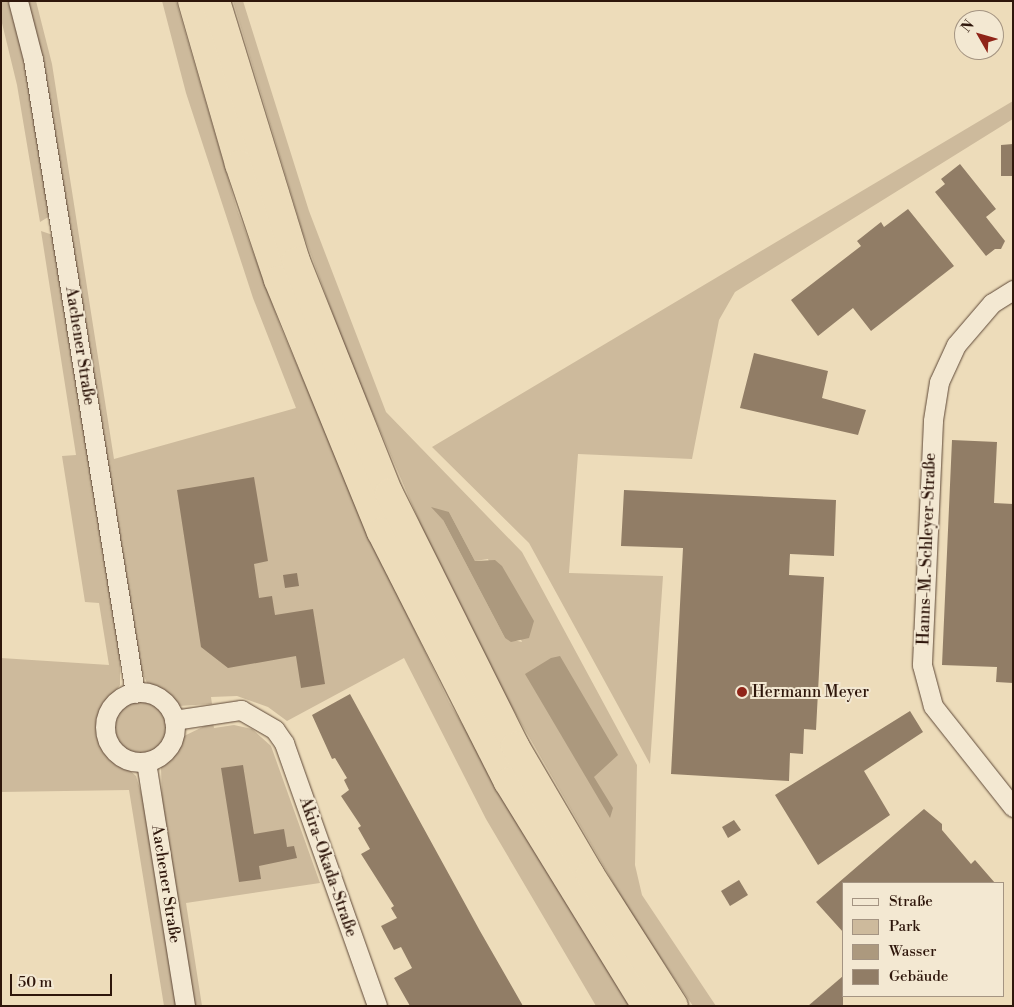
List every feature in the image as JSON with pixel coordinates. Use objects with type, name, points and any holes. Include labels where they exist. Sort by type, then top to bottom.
[{"type":"highway","points":[[192,1],[239,164],[278,280],[381,532],[508,782],[646,1006]]},
{"type":"highway","points":[[216,1],[296,261],[404,526],[515,746],[590,874],[674,1006]]},
{"type":"street","name":"Aachener Straße","points":[[18,1],[33,59],[135,692]]},
{"type":"street","name":"Hanns-M.-Schleyer-Straße","points":[[1013,290],[992,303],[956,345],[939,382],[933,421],[922,665],[933,706],[1013,807]]},
{"type":"street","points":[[135,692],[156,696],[168,706],[174,720],[172,742],[165,751],[146,762],[122,757],[113,749],[106,732],[108,714],[114,704],[135,692]]},
{"type":"street","name":"Akira-Okada-Straße","points":[[174,720],[241,710],[275,730],[284,743],[377,1006]]},
{"type":"street","name":"Aachener Straße","points":[[146,762],[185,1006]]},
{"type":"green space","points":[[1,1],[10,1],[28,80],[50,216],[40,222],[17,85],[1,19]]},
{"type":"green space","points":[[25,1],[36,1],[52,64],[114,459],[296,408],[253,298],[186,93],[162,1],[176,1],[237,209],[281,328],[374,545],[449,702],[629,1006],[596,1006],[486,819],[404,658],[287,721],[268,707],[237,696],[211,697],[212,704],[178,706],[147,683],[139,665]]},
{"type":"green space","points":[[233,1],[243,1],[309,211],[386,412],[522,552],[637,765],[635,865],[642,895],[716,1006],[693,1006],[633,917],[495,678],[432,551],[349,358],[303,233]],"holes":[[[449,512],[475,561],[488,559],[522,642],[505,638],[443,520]]]},
{"type":"green space","points":[[1013,101],[1013,119],[735,292],[719,320],[692,459],[578,454],[569,573],[663,576],[650,764],[529,543],[432,447]]},
{"type":"green space","points":[[41,231],[53,235],[120,656],[120,685],[102,711],[99,729],[105,748],[136,776],[148,815],[180,1006],[164,1006],[129,790],[1,792],[1,658],[109,665],[99,603],[85,602],[62,456],[76,455]]},
{"type":"green space","points":[[140,696],[152,699],[162,705],[168,715],[171,727],[168,739],[162,749],[152,755],[140,758],[128,755],[118,749],[112,739],[109,727],[112,715],[118,705],[128,699]]},
{"type":"green space","points":[[213,722],[214,728],[234,725],[252,729],[271,746],[320,883],[186,903],[202,1006],[195,1006],[162,804],[161,767],[184,736]]},
{"type":"water","points":[[431,507],[449,512],[475,561],[495,560],[502,566],[534,621],[529,638],[511,642],[505,638],[443,520]]},
{"type":"water","points":[[560,656],[618,755],[594,777],[613,808],[610,818],[525,674],[551,658]]},
{"type":"building","points":[[1013,144],[1013,176],[1001,176],[1001,145]]},
{"type":"building","points":[[960,164],[996,209],[986,217],[1005,241],[1001,249],[995,249],[986,256],[935,192],[945,184],[941,179]]},
{"type":"building","points":[[908,209],[954,266],[871,331],[853,308],[818,336],[791,300],[861,246],[857,241],[881,222],[884,227]]},
{"type":"building","points":[[754,353],[828,371],[822,398],[866,410],[858,435],[740,408]]},
{"type":"building","points":[[952,440],[997,442],[994,503],[1013,504],[1013,683],[996,682],[997,667],[942,665]]},
{"type":"building","points":[[254,477],[268,561],[254,564],[259,598],[272,596],[275,615],[313,609],[325,684],[301,688],[296,656],[228,668],[201,647],[177,490]]},
{"type":"building","points":[[624,490],[836,500],[834,556],[790,554],[789,575],[824,577],[816,730],[804,729],[803,754],[790,753],[789,781],[671,774],[683,548],[621,546]]},
{"type":"building","points":[[297,573],[299,586],[285,588],[283,575]]},
{"type":"building","points":[[350,694],[523,1006],[410,1006],[394,978],[412,968],[401,947],[394,950],[381,926],[397,918],[391,908],[394,906],[361,854],[370,849],[358,828],[361,826],[341,796],[349,790],[344,780],[347,778],[335,758],[332,759],[312,715]]},
{"type":"building","points":[[910,711],[923,732],[864,771],[890,815],[818,865],[775,795]]},
{"type":"building","points":[[243,765],[254,834],[284,829],[287,847],[294,846],[297,858],[259,866],[261,879],[239,882],[221,768]]},
{"type":"building","points":[[924,809],[942,824],[942,830],[971,864],[975,860],[994,882],[842,882],[842,931],[816,902]]},
{"type":"building","points":[[734,820],[741,830],[728,838],[722,827]]},
{"type":"building","points":[[739,880],[748,895],[730,906],[721,891]]},
{"type":"building","points":[[842,977],[843,1006],[808,1006]]},
{"type":"place","name":"Hermann Meyer","points":[[742,692]]}]
